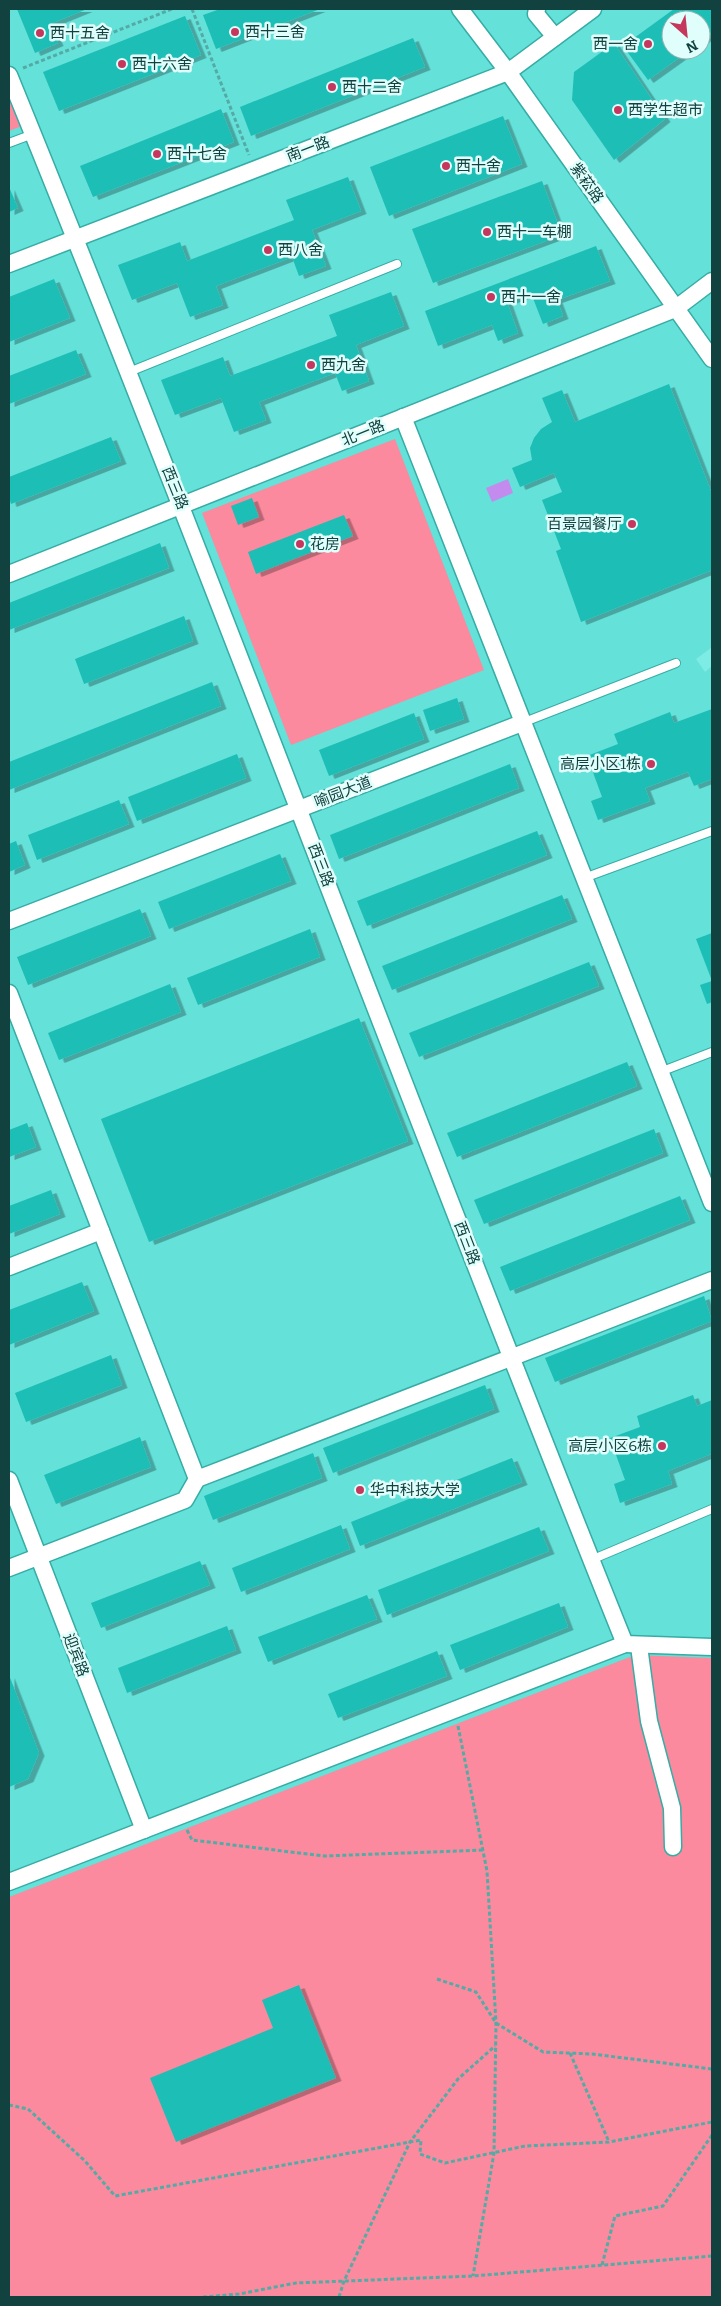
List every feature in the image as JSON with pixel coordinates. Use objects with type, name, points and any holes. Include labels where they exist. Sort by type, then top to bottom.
[{"type":"street","name":"紫菘路","points":[[460,9],[508,72],[712,359]]},
{"type":"street","points":[[537,9],[536,14],[555,37]]},
{"type":"street","name":"南一路","points":[[9,264],[508,72],[594,9]]},
{"type":"street","name":"西三路","points":[[13,72],[33,134],[182,505],[591,1560],[632,1645],[649,1721],[672,1808],[673,1847]]},
{"type":"street","name":"北一路","points":[[9,574],[675,309],[712,281]]},
{"type":"street","points":[[403,417],[712,1203]]},
{"type":"street","name":"喻园大道","points":[[9,921],[522,723]]},
{"type":"street","points":[[9,993],[197,1479]]},
{"type":"street","points":[[9,1267],[101,1231]]},
{"type":"street","points":[[9,1568],[185,1500],[197,1479],[712,1280]]},
{"type":"street","name":"迎宾路","points":[[9,1480],[144,1830]]},
{"type":"street","points":[[9,1882],[454,1710],[632,1645],[712,1647]]},
{"type":"lane","points":[[9,143],[33,134]]},
{"type":"lane","points":[[129,372],[397,264]]},
{"type":"lane","name":"喻园大道","points":[[522,723],[676,663]]},
{"type":"lane","points":[[584,878],[712,831]]},
{"type":"lane","points":[[660,1072],[712,1052]]},
{"type":"lane","points":[[591,1560],[712,1509]]},
{"type":"path","points":[[13,72],[172,9]]},
{"type":"path","points":[[192,9],[254,170]]},
{"type":"path","points":[[454,1710],[487,1871],[496,2022],[494,2153],[473,2276]]},
{"type":"path","points":[[181,1816],[192,1840],[315,1855],[484,1850]]},
{"type":"path","points":[[437,1979],[476,1992],[496,2022],[543,2052],[570,2053],[712,2069]]},
{"type":"path","points":[[340,2297],[344,2281],[410,2142],[458,2078],[496,2045]]},
{"type":"path","points":[[570,2053],[609,2142]]},
{"type":"path","points":[[9,2105],[28,2109],[85,2160],[116,2196],[421,2140],[420,2154],[445,2164],[525,2146],[609,2142],[712,2122]]},
{"type":"path","points":[[602,2264],[615,2216],[662,2206],[712,2135]]},
{"type":"path","points":[[203,2297],[239,2294],[296,2283],[473,2276],[712,2256]]},
{"type":"shaded area","name":"华中科技大学","points":[[9,9],[712,9],[712,647],[696,659],[705,672],[712,666],[712,2297],[9,2297]]},
{"type":"shaded area","points":[[9,82],[27,124],[9,131]]},
{"type":"shaded area","points":[[395,439],[484,670],[291,745],[202,513]]},
{"type":"shaded area","points":[[508,479],[513,493],[492,502],[486,488]]},
{"type":"shaded area","points":[[635,1655],[712,1658],[712,2297],[9,2297],[9,1897]]},
{"type":"building","name":"西十五舍","points":[[17,9],[87,9],[50,24],[58,43],[35,53]]},
{"type":"building","name":"西十三舍","points":[[220,9],[320,9],[216,49],[203,15]]},
{"type":"building","points":[[712,9],[712,33],[711,10],[673,10]]},
{"type":"building","name":"西十六舍","points":[[185,16],[201,55],[59,111],[43,72]]},
{"type":"building","points":[[661,18],[661,60],[676,60],[648,80],[623,46]]},
{"type":"building","name":"西十二舍","points":[[413,38],[425,67],[251,136],[240,107]]},
{"type":"building","name":"西学生超市","points":[[614,43],[665,119],[614,160],[572,100],[574,72]]},
{"type":"building","name":"西十七舍","points":[[221,109],[234,142],[93,197],[80,166]]},
{"type":"building","name":"西十舍","points":[[503,116],[522,164],[389,216],[370,167]]},
{"type":"building","name":"西八舍","points":[[348,177],[361,211],[312,230],[326,266],[299,276],[292,257],[216,286],[223,305],[190,317],[177,283],[132,300],[118,265],[180,242],[187,261],[294,220],[286,200]]},
{"type":"building","name":"西十一车棚","points":[[542,181],[562,235],[433,283],[412,229]]},
{"type":"building","points":[[9,187],[18,208],[9,212]]},
{"type":"building","name":"西十一舍","points":[[596,246],[610,281],[557,300],[563,316],[543,324],[531,293],[507,302],[518,333],[498,341],[492,325],[438,346],[425,311]]},
{"type":"building","points":[[54,279],[70,318],[9,342],[9,297]]},
{"type":"building","name":"西九舍","points":[[391,292],[404,326],[356,345],[369,381],[342,391],[335,373],[259,402],[266,420],[234,432],[221,398],[175,415],[161,380],[223,357],[230,376],[337,336],[329,315]]},
{"type":"building","points":[[76,350],[86,374],[9,404],[9,376]]},
{"type":"building","name":"百景园餐厅","points":[[669,384],[712,494],[712,570],[581,622],[556,551],[561,549],[542,500],[562,492],[554,473],[520,487],[512,468],[532,460],[530,448],[534,438],[541,429],[552,422],[542,398],[562,390],[575,422]]},
{"type":"building","points":[[111,437],[121,461],[11,504],[9,477]]},
{"type":"building","points":[[252,498],[259,517],[238,525],[231,506]]},
{"type":"building","name":"花房","points":[[344,515],[353,536],[256,574],[248,552]]},
{"type":"building","points":[[160,543],[169,568],[9,630],[9,603]]},
{"type":"building","points":[[184,616],[193,641],[84,684],[75,659]]},
{"type":"building","points":[[212,682],[221,706],[9,790],[9,762]]},
{"type":"building","points":[[457,698],[464,719],[430,731],[423,710]]},
{"type":"building","name":"高层小区1栋","points":[[712,709],[712,779],[694,786],[688,772],[645,788],[650,801],[598,820],[591,801],[602,797],[587,756],[618,744],[614,734],[670,712],[674,723]]},
{"type":"building","points":[[414,713],[424,739],[329,776],[319,750]]},
{"type":"building","points":[[237,754],[246,778],[137,821],[128,797]]},
{"type":"building","points":[[510,764],[519,788],[339,859],[330,835]]},
{"type":"building","points":[[119,800],[129,824],[37,860],[28,835]]},
{"type":"building","points":[[537,831],[547,855],[367,926],[357,901]]},
{"type":"building","points":[[16,841],[25,865],[9,872],[9,844]]},
{"type":"building","points":[[280,854],[291,881],[169,929],[158,902]]},
{"type":"building","points":[[562,895],[572,919],[392,990],[382,966]]},
{"type":"building","points":[[140,909],[151,936],[28,985],[17,957]]},
{"type":"building","points":[[310,929],[320,957],[198,1005],[187,978]]},
{"type":"building","points":[[712,933],[712,981],[696,939]]},
{"type":"building","points":[[589,962],[599,986],[419,1057],[409,1033]]},
{"type":"building","points":[[712,981],[712,1002],[707,1004],[700,985]]},
{"type":"building","points":[[170,984],[181,1012],[59,1060],[48,1033]]},
{"type":"building","points":[[359,1018],[408,1141],[149,1242],[101,1119]]},
{"type":"building","points":[[627,1062],[637,1086],[457,1157],[447,1133]]},
{"type":"building","points":[[27,1123],[36,1147],[9,1157],[9,1130]]},
{"type":"building","points":[[654,1129],[663,1153],[484,1224],[474,1200]]},
{"type":"building","points":[[51,1190],[60,1214],[9,1234],[9,1206]]},
{"type":"building","points":[[680,1196],[690,1220],[510,1291],[500,1267]]},
{"type":"building","points":[[82,1282],[94,1311],[9,1345],[9,1310]]},
{"type":"building","points":[[704,1296],[712,1321],[555,1382],[545,1358]]},
{"type":"building","points":[[111,1355],[122,1385],[26,1422],[15,1393]]},
{"type":"building","points":[[485,1385],[494,1409],[333,1473],[323,1448]]},
{"type":"building","name":"高层小区6栋","points":[[693,1395],[697,1406],[712,1400],[712,1458],[711,1454],[668,1471],[672,1484],[620,1503],[614,1484],[625,1480],[610,1438],[640,1427],[637,1416]]},
{"type":"building","points":[[140,1437],[151,1467],[56,1504],[44,1475]]},
{"type":"building","points":[[313,1453],[322,1478],[213,1520],[204,1496]]},
{"type":"building","points":[[512,1458],[522,1482],[360,1546],[351,1522]]},
{"type":"building","points":[[341,1525],[350,1549],[241,1592],[232,1568]]},
{"type":"building","points":[[539,1527],[549,1551],[387,1615],[378,1590]]},
{"type":"building","points":[[200,1561],[210,1585],[101,1628],[91,1603]]},
{"type":"building","points":[[367,1595],[377,1619],[268,1662],[258,1637]]},
{"type":"building","points":[[559,1603],[568,1627],[460,1670],[450,1645]]},
{"type":"building","points":[[227,1626],[236,1650],[127,1693],[118,1668]]},
{"type":"building","points":[[437,1651],[447,1676],[338,1718],[328,1694]]},
{"type":"building","points":[[9,1675],[39,1753],[28,1779],[9,1787]]},
{"type":"building","points":[[299,1985],[336,2078],[176,2142],[150,2078],[273,2028],[262,2000]]},
{"type":"place","name":"西十三舍","points":[[235,32]]},
{"type":"place","name":"西十五舍","points":[[40,33]]},
{"type":"place","name":"西一舍","points":[[648,44]]},
{"type":"place","name":"西十六舍","points":[[122,64]]},
{"type":"place","name":"西十二舍","points":[[332,87]]},
{"type":"place","name":"西学生超市","points":[[618,110]]},
{"type":"place","name":"西十七舍","points":[[157,154]]},
{"type":"place","name":"西十舍","points":[[446,166]]},
{"type":"place","name":"西十一车棚","points":[[487,232]]},
{"type":"place","name":"西八舍","points":[[268,250]]},
{"type":"place","name":"西十一舍","points":[[491,297]]},
{"type":"place","name":"西九舍","points":[[311,365]]},
{"type":"place","name":"百景园餐厅","points":[[632,524]]},
{"type":"place","name":"花房","points":[[300,544]]},
{"type":"place","name":"高层小区1栋","points":[[651,764]]},
{"type":"place","name":"高层小区6栋","points":[[662,1446]]},
{"type":"place","name":"华中科技大学","points":[[360,1490]]}]
